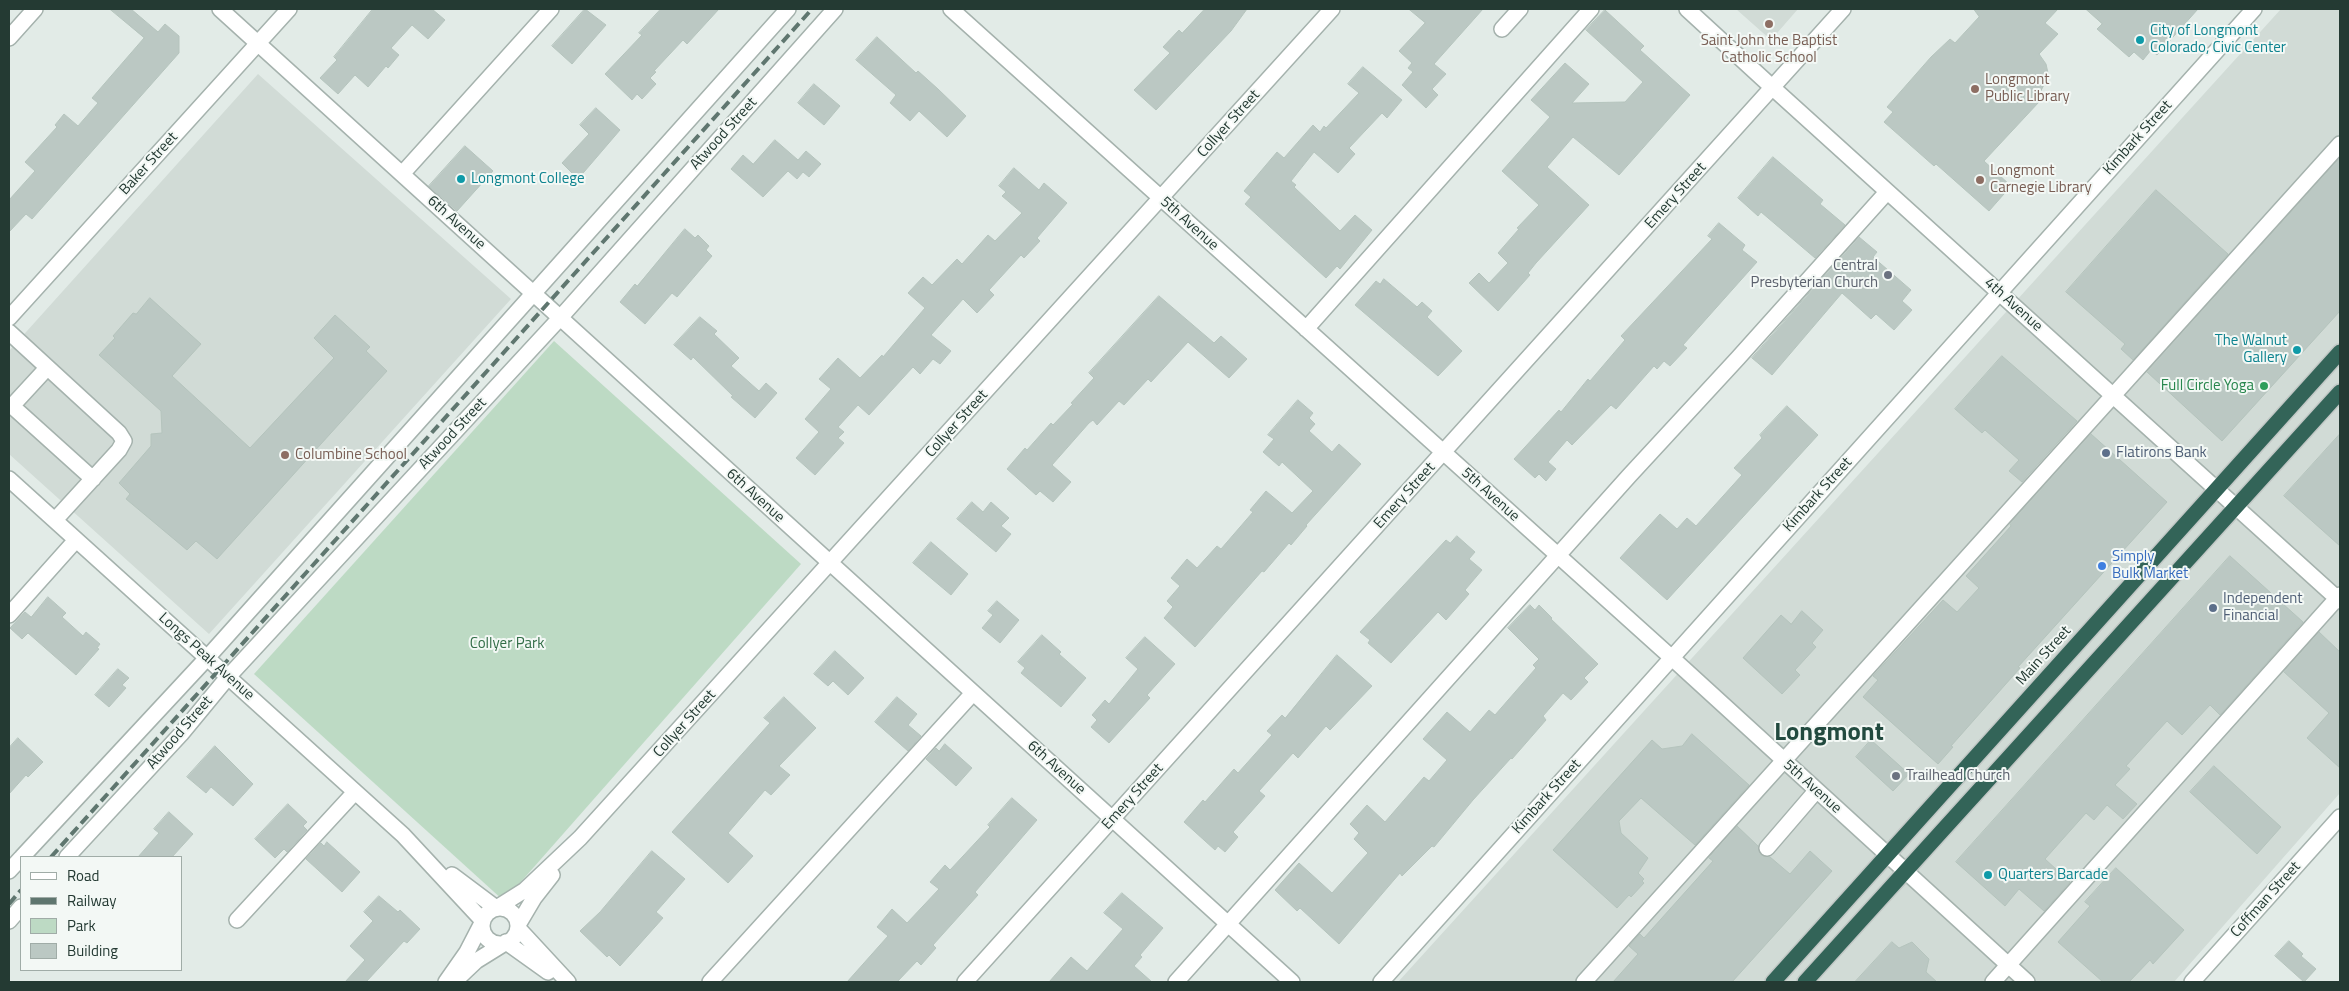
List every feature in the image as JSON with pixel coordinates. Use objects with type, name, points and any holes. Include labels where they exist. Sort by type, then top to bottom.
[{"type":"highway","name":"Main Street","points":[[1772,982],[1888,856],[2340,352]]},
{"type":"highway","points":[[1805,982],[2340,392]]},
{"type":"street","points":[[9,38],[35,9]]},
{"type":"street","name":"6th Avenue","points":[[220,9],[830,565],[1292,982]]},
{"type":"street","name":"Baker Street","points":[[9,318],[289,9]]},
{"type":"street","points":[[402,174],[551,9]]},
{"type":"street","name":"Atwood Street","points":[[24,856],[207,658],[788,9]]},
{"type":"street","name":"Atwood Street","points":[[68,856],[181,734],[228,677],[560,318],[835,9]]},
{"type":"street","name":"5th Avenue","points":[[951,9],[1672,658],[1783,762],[2027,982]]},
{"type":"street","name":"Collyer Street","points":[[497,908],[525,890],[580,838],[830,565],[1332,9]]},
{"type":"street","points":[[1502,28],[1520,9]]},
{"type":"street","points":[[1306,329],[1591,9]]},
{"type":"street","name":"4th Avenue","points":[[1687,9],[2236,508],[2339,598]]},
{"type":"street","name":"Emery Street","points":[[965,982],[1444,454],[1843,9]]},
{"type":"street","name":"Kimbark Street","points":[[1381,982],[2254,9]]},
{"type":"street","points":[[1584,982],[2340,144]]},
{"type":"street","points":[[1176,982],[1887,192]]},
{"type":"street","points":[[9,332],[119,434],[124,441],[93,479],[54,520]]},
{"type":"street","points":[[48,368],[12,406],[93,479]]},
{"type":"street","name":"Longs Peak Avenue","points":[[9,479],[403,835],[497,908]]},
{"type":"street","points":[[9,615],[76,540]]},
{"type":"street","points":[[1993,982],[2339,598]]},
{"type":"street","points":[[710,982],[973,693]]},
{"type":"street","points":[[1767,848],[1816,791]]},
{"type":"street","points":[[237,920],[355,792]]},
{"type":"street","name":"Coffman Street","points":[[2192,982],[2340,817]]},
{"type":"street","name":"Longs Peak Avenue","points":[[403,835],[482,922]]},
{"type":"street","name":"Collyer Street","points":[[518,927],[534,898],[580,838]]},
{"type":"street","name":"Atwood Street","points":[[9,872],[20,860]]},
{"type":"street","points":[[446,982],[467,952],[487,913],[497,908],[510,910],[517,919],[518,927],[515,937],[476,960],[453,982]]},
{"type":"street","points":[[9,921],[20,909]]},
{"type":"street","points":[[482,922],[482,929],[488,940],[499,944],[506,943],[562,982]]},
{"type":"street","points":[[518,927],[568,982]]},
{"type":"shaded area","name":"Saint John the Baptist Catholic School","points":[[1736,9],[1798,9],[1771,40]]},
{"type":"shaded area","points":[[2281,9],[2340,9],[2340,793],[2174,982],[1398,982]]},
{"type":"shaded area","points":[[258,74],[511,299],[209,634],[9,454],[9,351]]},
{"type":"green space","name":"Collyer Park","points":[[554,341],[801,564],[504,901],[254,674]]},
{"type":"building","points":[[110,9],[131,9],[158,32],[165,24],[179,36],[179,53],[32,219],[26,214],[9,232],[9,200],[35,171],[25,162],[57,127],[55,125],[64,114],[78,126],[98,103],[92,98],[144,38]]},
{"type":"building","points":[[373,9],[432,9],[445,20],[428,39],[412,25],[391,48],[399,55],[388,68],[386,66],[368,87],[355,75],[338,94],[320,78],[337,60],[334,57]]},
{"type":"building","points":[[585,9],[606,25],[572,64],[552,46]]},
{"type":"building","points":[[661,9],[719,9],[687,44],[683,40],[654,71],[656,72],[650,78],[656,84],[642,99],[637,94],[632,100],[605,74],[642,35],[639,33]]},
{"type":"building","points":[[1205,9],[1247,9],[1231,31],[1156,110],[1134,90],[1170,53],[1163,47],[1179,30],[1182,33]]},
{"type":"building","points":[[1409,9],[1483,9],[1434,64],[1446,74],[1432,89],[1438,95],[1426,108],[1402,85],[1413,72],[1408,68],[1412,63],[1399,51],[1425,23]]},
{"type":"building","name":"Longmont Public Library","points":[[1974,9],[2058,9],[2045,23],[2058,34],[2039,54],[2046,64],[2048,73],[2037,98],[2039,102],[1984,161],[2011,186],[1989,211],[1936,164],[1934,166],[1884,122],[1893,112],[1887,107],[1931,57],[1950,39],[1955,43],[1979,17]]},
{"type":"building","name":"City of Longmont Colorado, Civic Center","points":[[2086,9],[2198,9],[2157,55],[2151,50],[2143,60],[2134,52],[2129,57],[2097,29],[2102,24]]},
{"type":"building","points":[[1605,10],[1644,46],[1640,50],[1690,95],[1619,175],[1573,137],[1547,167],[1589,205],[1536,263],[1528,273],[1530,275],[1498,311],[1469,283],[1479,273],[1489,283],[1508,263],[1498,253],[1519,229],[1517,228],[1539,205],[1502,171],[1550,117],[1531,100],[1565,63],[1589,84],[1572,103],[1625,102],[1643,82],[1586,30]]},
{"type":"building","points":[[877,37],[916,73],[918,71],[966,116],[947,137],[919,111],[910,121],[890,103],[896,95],[856,60]]},
{"type":"building","points":[[1363,67],[1402,100],[1387,118],[1382,113],[1349,148],[1355,154],[1338,173],[1314,152],[1291,181],[1296,185],[1294,187],[1340,231],[1355,215],[1372,230],[1340,269],[1337,266],[1326,278],[1245,204],[1251,197],[1244,191],[1277,152],[1284,158],[1313,125],[1320,132],[1324,126],[1326,128],[1359,93],[1348,84]]},
{"type":"building","points":[[814,84],[840,106],[824,125],[798,103]]},
{"type":"building","points":[[596,108],[620,130],[578,179],[562,163],[589,134],[580,125]]},
{"type":"building","points":[[775,140],[798,160],[806,151],[821,164],[809,177],[803,172],[797,179],[788,171],[763,197],[731,169],[743,155],[753,164]]},
{"type":"building","name":"Longmont College","points":[[465,146],[493,171],[457,211],[429,186]]},
{"type":"building","points":[[1773,157],[1823,200],[1820,204],[1845,225],[1815,258],[1761,212],[1758,216],[1738,198]]},
{"type":"building","points":[[2340,158],[2340,311],[2222,441],[2147,372]]},
{"type":"building","points":[[1014,168],[1039,190],[1044,183],[1067,203],[1037,238],[1040,241],[1024,258],[1021,255],[989,290],[994,295],[977,313],[963,299],[931,335],[951,351],[940,364],[933,359],[920,374],[913,367],[869,415],[858,405],[838,427],[844,432],[838,438],[844,443],[815,475],[796,458],[819,432],[805,419],[831,389],[819,379],[838,358],[860,378],[882,355],[883,357],[925,308],[908,293],[923,277],[932,285],[957,259],[962,264],[988,235],[995,241],[1022,213],[1002,196],[1006,192],[999,186]]},
{"type":"building","points":[[2156,190],[2228,254],[2133,360],[2121,349],[2125,344],[2066,292]]},
{"type":"building","points":[[1719,223],[1745,245],[1742,250],[1757,262],[1683,345],[1687,348],[1670,366],[1664,361],[1657,369],[1654,366],[1616,409],[1611,405],[1572,445],[1567,440],[1548,462],[1556,469],[1546,481],[1539,474],[1535,478],[1514,459],[1559,410],[1561,412],[1588,379],[1590,381],[1625,340],[1621,336],[1712,239],[1708,236]]},
{"type":"building","points":[[685,229],[695,238],[698,235],[709,246],[706,250],[712,256],[677,297],[672,293],[645,324],[620,302],[635,284],[637,286]]},
{"type":"building","points":[[1859,237],[1877,252],[1873,257],[1911,290],[1902,301],[1912,310],[1894,330],[1876,314],[1871,319],[1842,293],[1772,375],[1752,358]]},
{"type":"building","points":[[1384,279],[1417,307],[1422,302],[1432,311],[1427,317],[1462,351],[1438,376],[1355,305],[1376,281],[1380,284]]},
{"type":"building","points":[[1159,296],[1214,343],[1221,336],[1247,359],[1229,378],[1188,342],[1151,382],[1148,379],[1124,405],[1119,401],[1097,425],[1093,420],[1089,423],[1052,465],[1071,482],[1053,502],[1040,491],[1036,495],[1007,469],[1025,448],[1027,450],[1051,423],[1053,425],[1073,404],[1071,403],[1094,378],[1089,373]]},
{"type":"building","points":[[150,298],[201,344],[172,376],[250,448],[334,358],[314,338],[335,315],[370,347],[366,351],[387,371],[217,559],[196,541],[187,550],[126,499],[130,494],[119,483],[151,446],[151,434],[162,433],[161,411],[99,355],[115,338],[113,336],[133,313],[136,314]]},
{"type":"building","points":[[700,317],[717,331],[714,334],[739,358],[731,366],[759,391],[766,383],[777,393],[755,418],[731,397],[733,396],[693,357],[691,360],[674,345]]},
{"type":"building","points":[[2002,356],[2077,421],[2022,482],[2009,471],[2019,460],[1985,430],[1982,433],[1955,409]]},
{"type":"building","points":[[1298,400],[1313,413],[1309,418],[1315,424],[1309,431],[1332,452],[1339,444],[1361,464],[1306,525],[1291,545],[1289,543],[1264,572],[1262,571],[1195,647],[1164,618],[1173,607],[1167,601],[1180,586],[1171,578],[1187,559],[1197,568],[1217,546],[1221,549],[1253,512],[1250,510],[1266,491],[1292,513],[1313,491],[1282,462],[1279,466],[1263,452],[1274,439],[1268,435]]},
{"type":"building","points":[[1787,406],[1818,435],[1667,600],[1620,558],[1660,514],[1677,529],[1687,518],[1696,526],[1742,475],[1734,468],[1762,438],[1760,435]]},
{"type":"building","points":[[2091,434],[2167,502],[2018,667],[2020,668],[1951,746],[1953,747],[1938,764],[1863,697],[1878,680],[1873,676],[1943,600],[1957,612],[1979,588],[1966,576]]},
{"type":"building","points":[[2340,434],[2340,546],[2284,496]]},
{"type":"building","points":[[972,502],[983,512],[991,502],[1009,518],[1001,526],[1011,534],[996,552],[957,519]]},
{"type":"building","points":[[1457,536],[1475,552],[1469,559],[1482,570],[1465,590],[1469,594],[1446,620],[1438,612],[1391,663],[1368,643],[1370,640],[1360,632],[1446,540],[1450,543]]},
{"type":"building","points":[[931,542],[968,574],[951,595],[913,563]]},
{"type":"building","points":[[2230,556],[2303,622],[2220,715],[2210,705],[2182,735],[2167,721],[2126,766],[2130,769],[2115,785],[2137,804],[2123,819],[2107,805],[2094,820],[2086,813],[2045,859],[2070,882],[2044,911],[2019,889],[2005,906],[1956,862]]},
{"type":"building","points":[[48,597],[66,613],[62,617],[83,636],[86,632],[100,644],[97,648],[99,649],[76,675],[28,633],[22,639],[10,628],[25,612],[31,617]]},
{"type":"building","points":[[997,601],[1019,620],[1000,643],[982,628],[993,615],[988,611]]},
{"type":"building","points":[[1530,605],[1535,610],[1539,605],[1598,664],[1584,678],[1588,682],[1571,700],[1563,693],[1543,716],[1546,720],[1473,800],[1434,847],[1432,846],[1402,876],[1400,873],[1339,944],[1300,908],[1297,911],[1275,890],[1299,863],[1332,893],[1368,853],[1354,839],[1359,833],[1350,824],[1367,805],[1385,822],[1424,777],[1429,781],[1447,760],[1423,739],[1447,712],[1470,732],[1489,710],[1495,715],[1536,668],[1533,665],[1539,659],[1508,628]]},
{"type":"building","points":[[1802,611],[1823,630],[1812,643],[1816,647],[1795,670],[1800,675],[1782,694],[1743,658],[1781,615],[1791,624]]},
{"type":"building","points":[[2319,632],[2340,652],[2340,768],[2307,738],[2329,713],[2284,672]]},
{"type":"building","points":[[1042,635],[1061,652],[1059,654],[1086,678],[1061,707],[1021,673],[1025,668],[1018,662]]},
{"type":"building","points":[[1145,637],[1175,664],[1147,695],[1150,698],[1109,743],[1091,727],[1097,720],[1092,715],[1105,700],[1109,704],[1138,669],[1126,658]]},
{"type":"building","points":[[835,651],[864,678],[848,695],[833,681],[828,686],[814,674]]},
{"type":"building","points":[[1337,655],[1372,686],[1330,730],[1326,726],[1298,758],[1293,753],[1259,791],[1265,796],[1233,832],[1238,837],[1225,852],[1218,846],[1215,850],[1184,822],[1203,800],[1205,802],[1234,769],[1238,773],[1272,735],[1267,731],[1282,715],[1285,718]]},
{"type":"building","points":[[118,669],[129,678],[122,685],[126,688],[109,707],[95,695]]},
{"type":"building","points":[[784,697],[816,728],[779,766],[790,775],[771,795],[765,790],[728,833],[753,856],[728,883],[672,832],[770,723],[764,718]]},
{"type":"building","points":[[897,697],[917,714],[908,725],[921,736],[908,751],[875,722]]},
{"type":"building","points":[[1692,734],[1749,785],[1695,845],[1641,798],[1619,821],[1621,833],[1648,858],[1638,873],[1644,879],[1642,881],[1644,883],[1617,908],[1553,850],[1652,740],[1662,749],[1682,746]]},
{"type":"building","points":[[18,738],[43,762],[28,777],[26,775],[9,794],[9,748]]},
{"type":"building","points":[[1871,740],[1909,774],[1893,791],[1856,757]]},
{"type":"building","points":[[945,744],[972,768],[956,786],[926,759],[936,748],[939,751]]},
{"type":"building","points":[[215,746],[253,784],[233,806],[211,787],[206,793],[187,777]]},
{"type":"building","points":[[2214,766],[2281,827],[2257,854],[2190,792]]},
{"type":"building","points":[[1012,798],[1037,820],[975,892],[978,895],[933,945],[936,948],[921,965],[917,961],[897,982],[847,982],[888,936],[877,927],[892,909],[907,923],[939,889],[930,882],[945,865],[950,870],[990,827],[988,825]]},
{"type":"building","points":[[288,804],[307,822],[303,826],[307,830],[287,852],[284,849],[275,858],[255,839]]},
{"type":"building","points":[[169,812],[193,834],[173,856],[139,856],[159,833],[154,829]]},
{"type":"building","points":[[1737,826],[1758,846],[1761,855],[1770,857],[1790,874],[1810,851],[1832,871],[1732,982],[1613,982],[1638,954],[1629,946],[1640,934],[1644,938],[1713,861],[1709,858]]},
{"type":"building","points":[[327,842],[360,872],[342,892],[306,859],[321,843],[324,846]]},
{"type":"building","points":[[652,851],[685,879],[656,912],[663,918],[620,966],[609,955],[607,957],[580,931],[600,912]]},
{"type":"building","points":[[2116,868],[2184,930],[2153,964],[2150,960],[2129,982],[2103,982],[2058,942],[2090,906],[2085,902]]},
{"type":"building","points":[[1122,893],[1163,928],[1140,955],[1142,957],[1134,966],[1152,982],[1049,982],[1071,957],[1087,971],[1123,929],[1104,913]]},
{"type":"building","points":[[379,896],[398,912],[400,910],[420,929],[407,943],[404,941],[366,982],[345,982],[365,960],[350,946],[373,921],[364,912]]},
{"type":"building","points":[[2289,941],[2303,954],[2301,956],[2316,969],[2304,982],[2275,956]]},
{"type":"building","points":[[1892,942],[1899,948],[1912,942],[1929,959],[1926,972],[1937,982],[1855,982]]},
{"type":"railway","points":[[52,856],[812,9]]},
{"type":"railway","points":[[9,904],[20,891]]},
{"type":"place","name":"Saint John the Baptist Catholic School","points":[[1769,24]]},
{"type":"place","name":"City of Longmont Colorado, Civic Center","points":[[2140,40]]},
{"type":"place","name":"Longmont Public Library","points":[[1975,89]]},
{"type":"place","name":"Longmont College","points":[[461,179]]},
{"type":"place","name":"Longmont Carnegie Library","points":[[1980,180]]},
{"type":"place","name":"Central Presbyterian Church","points":[[1888,275]]},
{"type":"place","name":"The Walnut Gallery","points":[[2297,350]]},
{"type":"place","name":"Full Circle Yoga","points":[[2264,386]]},
{"type":"place","name":"Flatirons Bank","points":[[2106,453]]},
{"type":"place","name":"Columbine School","points":[[285,455]]},
{"type":"place","name":"Simply Bulk Market","points":[[2102,566]]},
{"type":"place","name":"Independent Financial","points":[[2213,608]]},
{"type":"place","name":"Trailhead Church","points":[[1896,776]]},
{"type":"place","name":"Quarters Barcade","points":[[1988,875]]},
{"type":"district","name":"Longmont","points":[[1829,734]]}]
